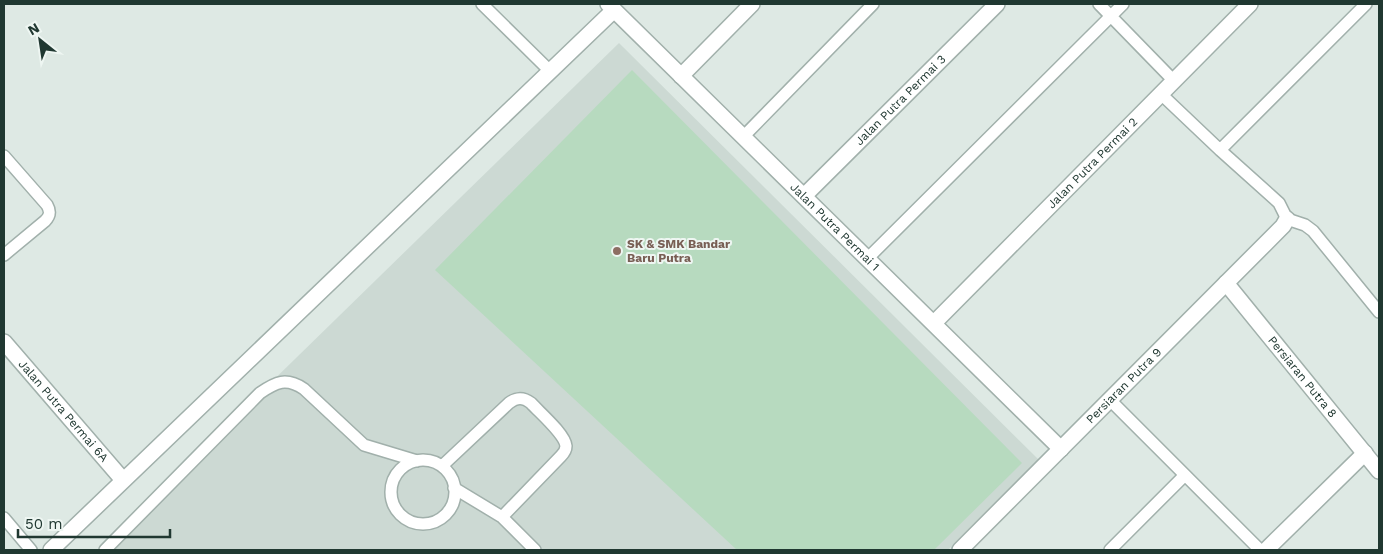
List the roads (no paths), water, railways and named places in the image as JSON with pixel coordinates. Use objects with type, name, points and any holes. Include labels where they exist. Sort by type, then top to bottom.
[{"type":"street","name":"Jalan Putra Permai 3","points":[[804,196],[996,4]]},
{"type":"street","name":"Jalan Putra Permai 2","points":[[934,323],[1250,4]]},
{"type":"street","points":[[681,76],[748,5]]},
{"type":"street","points":[[51,550],[550,71],[611,7]]},
{"type":"street","name":"Jalan Putra Permai 1","points":[[611,7],[1061,449]]},
{"type":"street","name":"Persiaran Putra 9","points":[[960,550],[1226,284],[1283,226],[1287,219]]},
{"type":"street","name":"Persiaran Putra 8","points":[[1226,284],[1379,471]]},
{"type":"street","name":"Jalan Putra Permai 6A","points":[[4,342],[124,480]]},
{"type":"street","points":[[1266,550],[1364,453]]},
{"type":"lane","points":[[482,4],[550,71]]},
{"type":"lane","points":[[743,137],[873,4]]},
{"type":"lane","points":[[1099,4],[1174,81]]},
{"type":"lane","points":[[868,258],[1123,4]]},
{"type":"lane","points":[[1220,150],[1366,4]]},
{"type":"lane","points":[[1161,94],[1279,203],[1287,219],[1305,225],[1312,230],[1379,312]]},
{"type":"lane","points":[[4,156],[50,211],[49,216],[44,221],[4,255]]},
{"type":"lane","points":[[106,550],[260,393],[276,384],[294,382],[299,385],[364,445],[417,461],[434,462],[442,466],[450,476],[455,495],[446,514],[434,522],[421,524],[407,520],[401,516],[393,505],[391,498],[392,484],[399,472],[404,467],[417,461]]},
{"type":"lane","points":[[442,466],[509,402],[514,399],[526,399],[562,435],[566,446],[565,451],[502,517]]},
{"type":"lane","points":[[1110,400],[1260,550]]},
{"type":"lane","points":[[1110,550],[1185,475]]},
{"type":"lane","points":[[454,488],[502,517],[535,550]]},
{"type":"lane","points":[[4,518],[31,550]]},
{"type":"place","name":"SK & SMK Bandar Baru Putra","points":[[617,251]]}]
